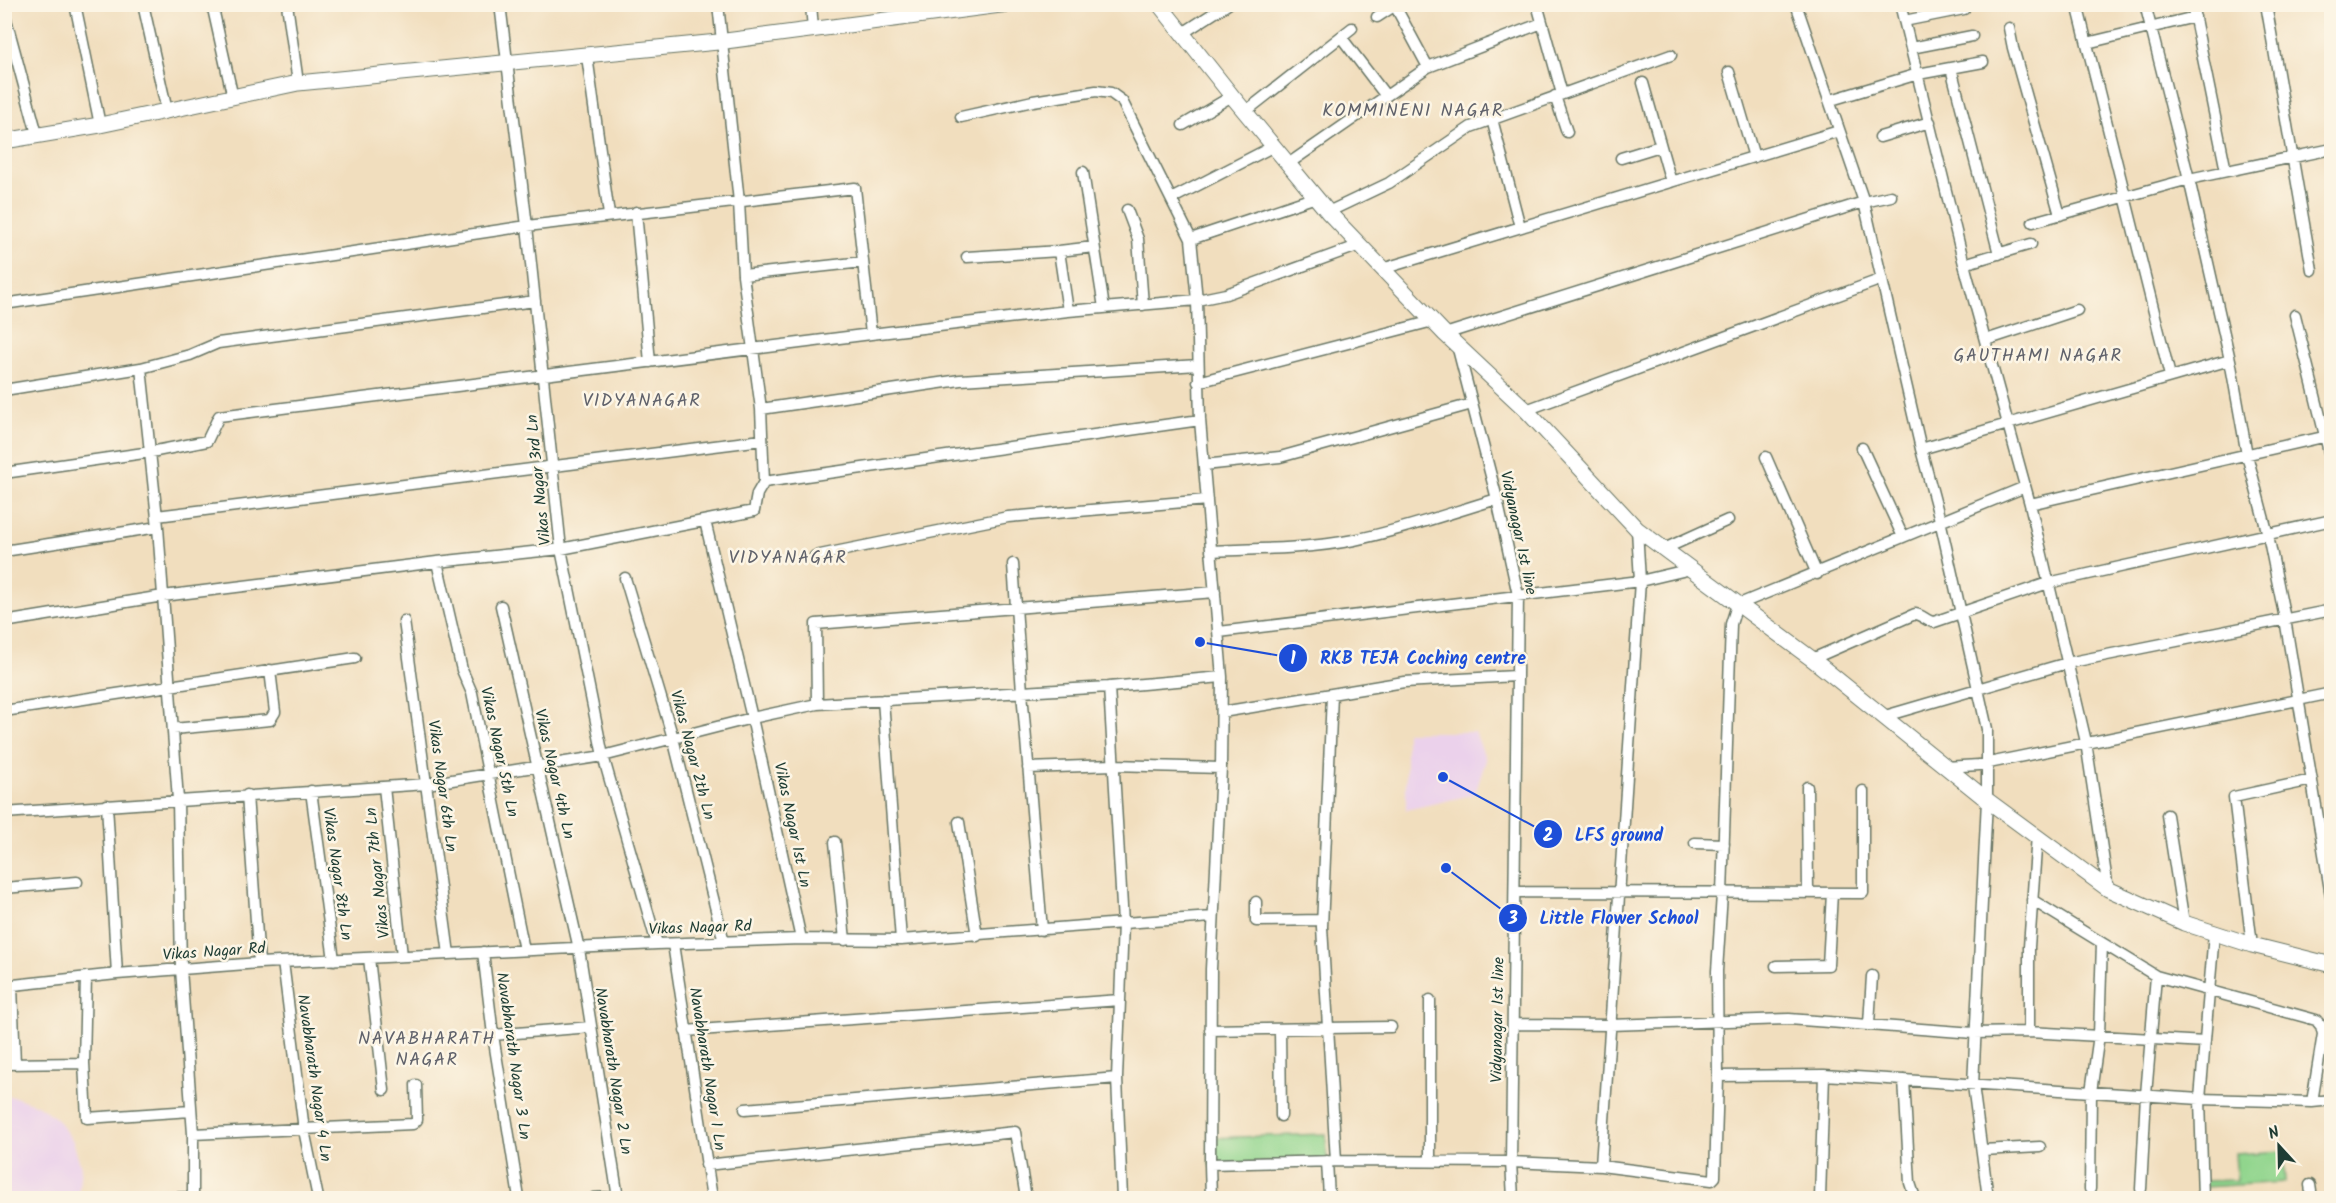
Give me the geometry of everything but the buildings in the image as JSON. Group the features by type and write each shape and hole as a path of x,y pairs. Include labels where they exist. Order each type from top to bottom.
{"street":[{"path":"75,4 100,125"},
{"path":"143,4 168,111"},
{"path":"212,4 232,98"},
{"path":"287,4 298,84"},
{"name":"Vikas Nagar 3rd Ln","path":"500,4 536,301 561,549 603,756 657,944"},
{"path":"4,622 164,596 561,549 754,511 757,494 764,482 761,409 743,275 739,202 718,4"},
{"path":"811,4 813,30"},
{"path":"4,141 100,125 298,84 723,41 813,30 905,11 1008,4"},
{"path":"1159,4 1328,212 1445,334 1526,410 1637,529 1812,659 1987,800 2108,889 2184,923 2252,945 2331,965"},
{"path":"1183,33 1228,4"},
{"path":"1537,4 1567,132"},
{"path":"1796,4 1831,100 1839,131 1864,202 1987,729 1987,800 1973,1085 1988,1198"},
{"path":"1900,4 1964,264 2030,504 2086,742 2108,889"},
{"path":"2077,4 2170,376"},
{"path":"2145,4 2189,178 2230,360 2247,455 2268,535 2299,700 2331,902"},
{"path":"2192,4 2226,171"},
{"path":"2266,4 2312,270"},
{"path":"1377,17 1395,5 1428,67"},
{"path":"1904,21 1964,9"},
{"path":"4,12 37,134"},
{"path":"2087,43 2195,16"},
{"path":"1288,164 1428,67 1542,23"},
{"path":"1245,112 1352,28"},
{"path":"2010,28 2013,48 2060,215"},
{"path":"1911,48 1972,36"},
{"path":"1341,37 1386,96"},
{"path":"1328,212 1389,183 1471,127 1671,55"},
{"path":"587,56 609,215"},
{"path":"1831,100 1918,74 1983,62"},
{"path":"1951,69 1999,254"},
{"path":"1729,72 1754,157"},
{"path":"1643,83 1671,182"},
{"path":"961,117 1054,97 1096,91 1111,93 1122,101 1191,239 1197,300 1200,420 1222,677 1221,768 1210,1030 1211,1198"},
{"path":"1183,125 1232,96"},
{"path":"1492,119 1520,227"},
{"path":"1880,137 1930,122"},
{"path":"1382,269 1839,131"},
{"path":"1171,199 1274,146"},
{"path":"1621,158 1660,146"},
{"path":"2033,222 2126,198 2189,178 2331,149"},
{"path":"1083,172 1104,308"},
{"path":"4,304 527,226 855,188 871,334"},
{"path":"1445,334 1892,195"},
{"path":"1191,239 1316,197"},
{"path":"1127,210 1138,239 1143,305"},
{"path":"636,212 650,362"},
{"path":"1964,264 2031,244"},
{"path":"4,473 151,452 207,441 219,416 871,334 1068,311 1197,300 1226,294 1359,245"},
{"path":"967,257 1095,247"},
{"path":"1059,251 1068,311"},
{"path":"743,275 863,262"},
{"path":"1526,410 1882,279"},
{"path":"4,390 141,368 190,355 218,343 536,301"},
{"path":"1986,340 2077,310"},
{"path":"2295,315 2328,436 2331,464"},
{"path":"1198,382 1433,321"},
{"name":"Vidyanagar 1st line","path":"1457,345 1497,499 1518,595 1511,1162 1513,1198"},
{"path":"1921,449 2230,360"},
{"path":"761,409 960,380 1198,364"},
{"path":"141,368 158,522 178,800 181,969 193,1134 193,1198 173,1198"},
{"path":"1204,465 1280,458 1472,404"},
{"path":"764,482 1200,420"},
{"path":"2030,504 2328,436"},
{"path":"4,551 158,522 553,466 762,440"},
{"path":"1862,448 1903,537"},
{"path":"1766,457 1817,574"},
{"path":"1737,605 1817,574 1940,520 2025,488"},
{"path":"1211,551 1311,546 1354,540 1497,499"},
{"path":"815,556 1008,517 1207,500"},
{"name":"Vikas Nagar 1st Ln","path":"705,520 753,718 801,939"},
{"path":"1664,549 1728,520"},
{"path":"1812,659 1915,614 1934,622 2048,583 2331,520"},
{"path":"1601,1166 1640,581 1637,529"},
{"name":"Vikas Nagar 5th Ln","path":"437,562 462,670 472,693 524,951"},
{"path":"1014,564 1042,930"},
{"path":"1219,632 1640,581 1691,570"},
{"name":"Vikas Nagar 2th Ln","path":"625,578 673,738 724,942"},
{"path":"817,704 816,624 1215,592"},
{"path":"1210,1164 1332,1161 1511,1162 1601,1166 1712,1180 1715,1177 1718,1076 1717,971 1722,894 1731,624 1737,605"},
{"name":"Vikas Nagar 4th Ln","path":"501,606 579,948"},
{"path":"1885,716 2067,663 2331,610"},
{"name":"Vikas Nagar 6th Ln","path":"404,621 449,954"},
{"path":"4,711 355,658"},
{"path":"173,729 270,720 275,712 270,670"},
{"path":"1222,712 1404,682 1516,676"},
{"path":"4,813 427,784 603,756 817,704 1109,687 1222,677"},
{"path":"1109,687 1123,923 1117,1078 1122,1198"},
{"path":"1945,766 1967,767 2331,693"},
{"path":"1329,1198 1332,1161 1322,920 1332,695"},
{"path":"883,700 901,940"},
{"path":"1028,768 1113,765 1221,768"},
{"path":"2252,945 2234,797 2312,780"},
{"name":"Vikas Nagar 7th Ln","path":"384,787 402,956"},
{"path":"1807,787 1808,893"},
{"name":"Vikas Nagar 8th Ln","path":"311,791 334,960"},
{"path":"1515,892 1863,893 1863,791"},
{"path":"247,795 259,963"},
{"path":"107,805 117,974"},
{"path":"2167,815 2184,923"},
{"path":"958,822 977,936"},
{"path":"2029,1032 2029,947 2037,835"},
{"path":"835,842 844,940"},
{"path":"1695,843 1724,844"},
{"path":"4,888 77,882"},
{"path":"1776,966 1828,965 1832,893"},
{"path":"2032,900 2156,976 2316,1020 2323,1034 2312,1102"},
{"path":"1256,902 1256,921 1322,920"},
{"name":"Vikas Nagar Rd","path":"8,986 117,974 259,963 657,944 801,939 901,940 1213,917"},
{"path":"2203,1198 2200,1098 2214,933"},
{"path":"2090,1189 2091,1092 2099,1035 2102,943"},
{"name":"Navabharath Nagar 1 Ln","path":"673,944 712,1198"},
{"name":"Navabharath Nagar 2 Ln","path":"579,948 617,1197"},
{"name":"Navabharath Nagar 3 Ln","path":"483,952 493,1035 519,1198"},
{"path":"369,958 384,1090"},
{"name":"Navabharath Nagar 4 Ln","path":"283,962 304,1130 318,1198"},
{"path":"1869,1024 1872,976"},
{"path":"2141,1189 2156,976"},
{"path":"86,977 84,1063 87,1118 191,1111"},
{"path":"8,986 10,1064 84,1063"},
{"path":"685,1031 1120,1000"},
{"path":"1430,1000 1430,1162"},
{"path":"1513,1024 1610,1025 1789,1019 1974,1033 2029,1032 2205,1042"},
{"path":"493,1035 591,1027"},
{"path":"1210,1030 1391,1027"},
{"path":"1280,1029 1281,1116"},
{"path":"1718,1076 1824,1075 2200,1098 2312,1102 2331,1100"},
{"path":"1820,1198 1824,1075"},
{"path":"745,1109 1117,1078"},
{"path":"1904,1080 1910,1184 1915,1198"},
{"path":"193,1134 413,1124 417,1120 416,1085"},
{"path":"706,1165 1015,1132 1026,1198"},
{"path":"1982,1150 2040,1147"},
{"path":"2310,1185 2312,1198"},
{"path":"594,1198 617,1197"}],"shaded area":[{"path":"1406,732 1475,732 1486,760 1475,794 1406,810"},
{"path":"5,1096 37,1105 56,1118 73,1141 81,1167 78,1198 5,1198"}],"green space":[{"path":"1326,1134 1327,1161 1210,1164 1211,1138"},
{"path":"2283,1151 2285,1182 2203,1187 2202,1181 2237,1180 2235,1154"}],"place":[{"name":"RKB TEJA Coching centre","path":"1200,642"},
{"name":"LFS ground","path":"1443,777"},
{"name":"Little Flower School","path":"1446,868"}],"district":[{"name":"KOMMINENI NAGAR","path":"1413,111"},
{"name":"GAUTHAMI NAGAR","path":"2038,356"},
{"name":"VIDYANAGAR","path":"642,401"},
{"name":"VIDYANAGAR","path":"788,558"},
{"name":"NAVABHARATH NAGAR","path":"427,1049"}]}
